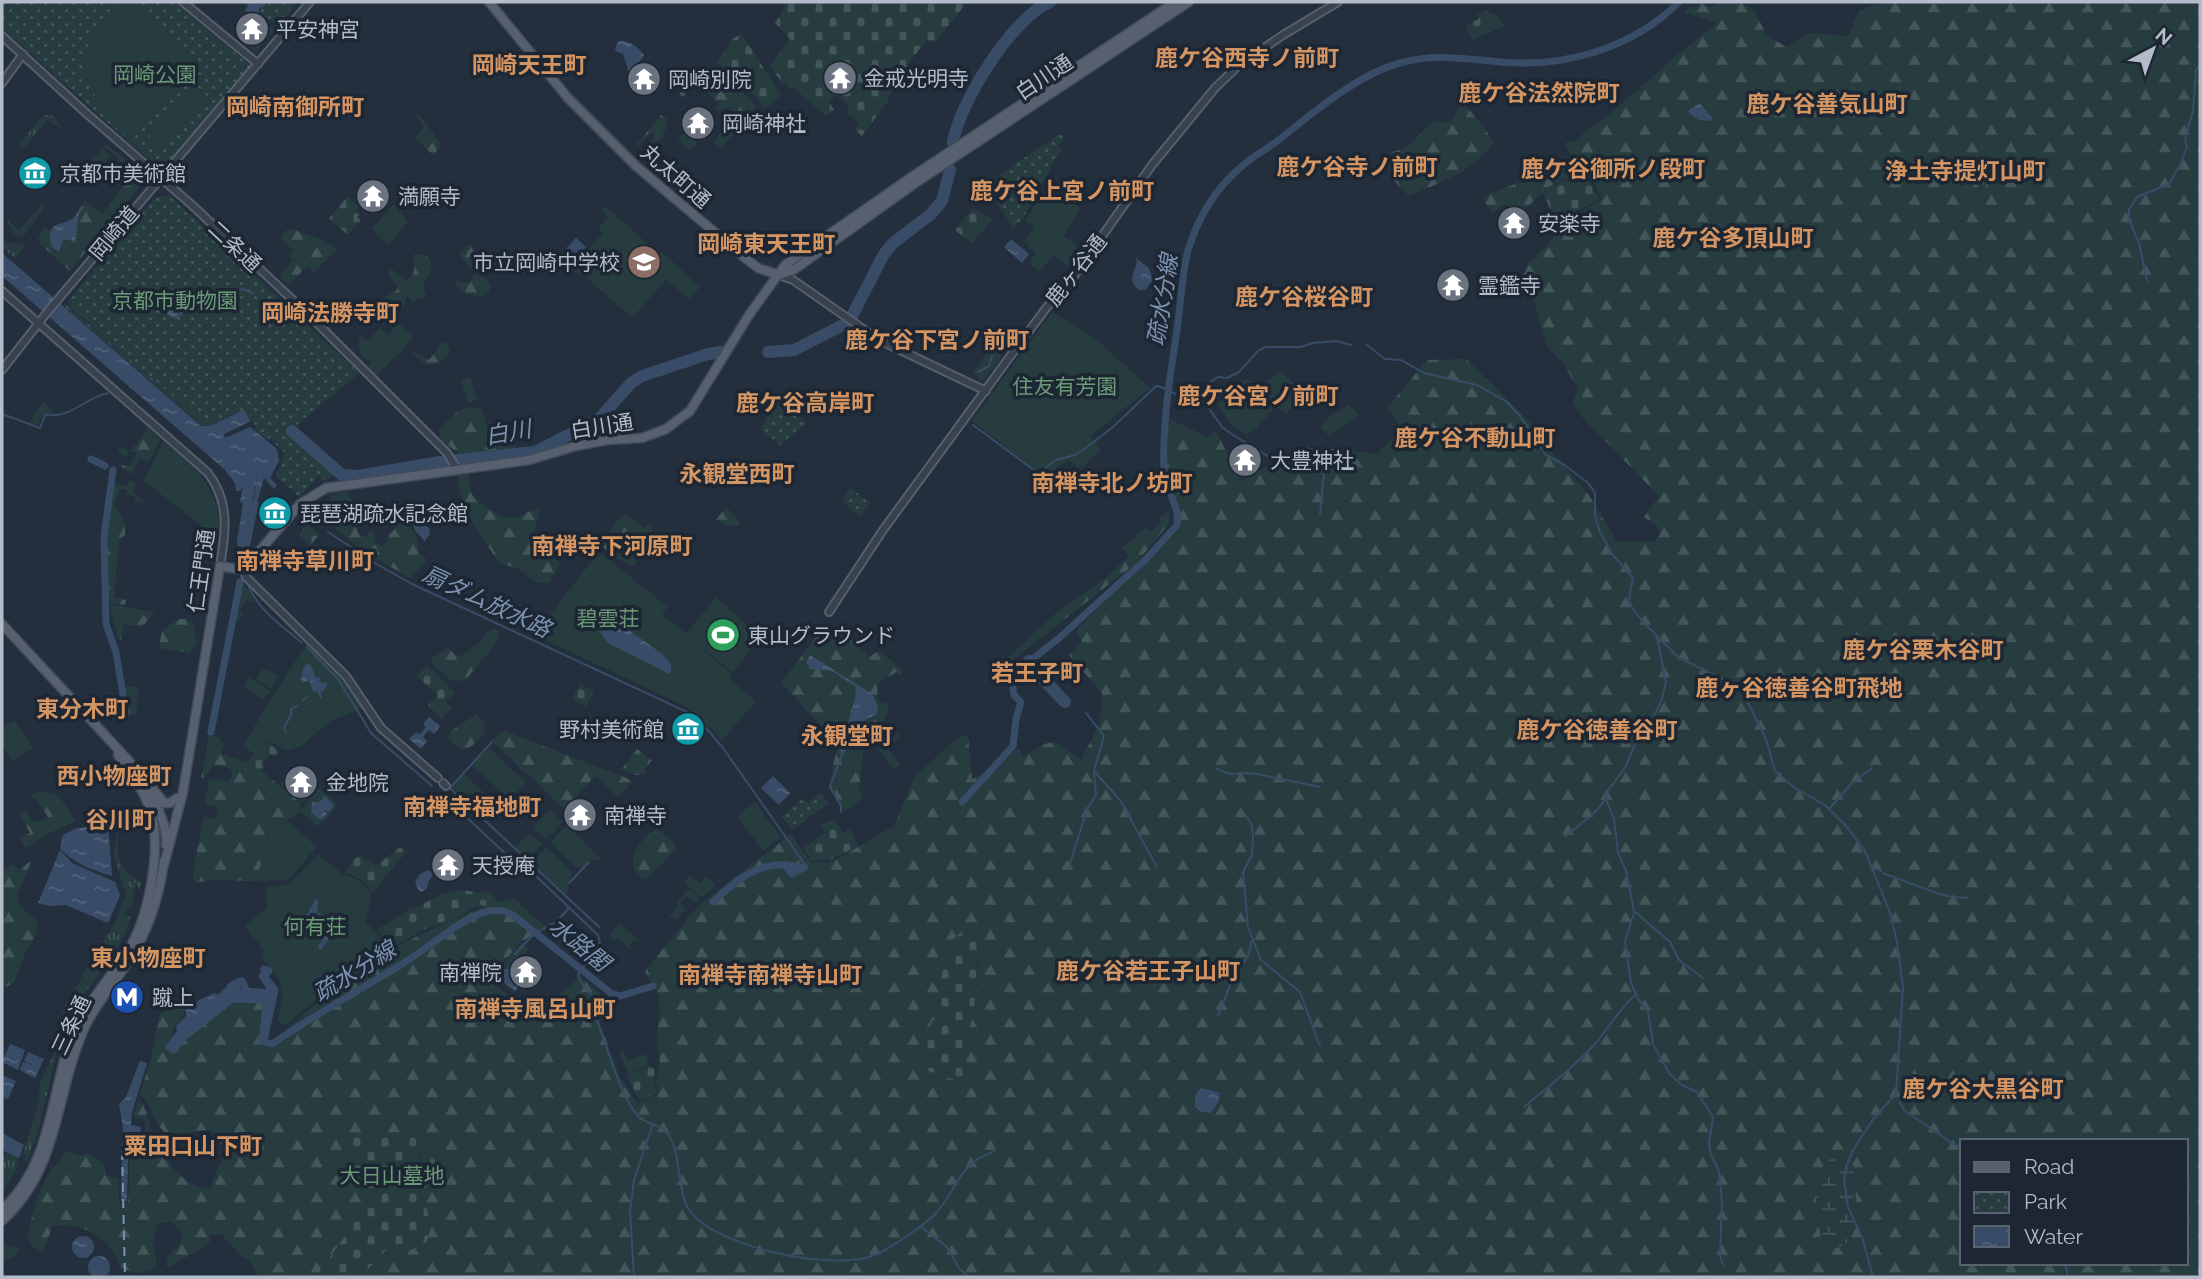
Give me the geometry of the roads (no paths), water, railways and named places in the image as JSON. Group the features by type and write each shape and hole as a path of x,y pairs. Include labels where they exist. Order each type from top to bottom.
{"main road":[{"name":"丸太町通","path":"489,2 554,83 636,166 758,268 779,275"},
{"name":"白川通","path":"243,570 300,504 316,493 335,486 456,467 529,460 597,442 642,438 676,424 690,411 749,315 785,265 1175,2"},
{"name":"白川通","path":"779,275 795,269 914,184 1189,2"},
{"path":"220,566 243,570"},
{"name":"仁王門通","path":"164,865 176,822 196,720 220,566"},
{"name":"三条通","path":"2,624 129,761 158,811 167,837 164,865 149,925 85,1028 43,1165 25,1196 2,1221"},
{"path":"105,735 136,764 162,802 170,803 177,798"},
{"name":"三条通","path":"2,1210 25,1184 37,1160 75,1029 93,998 126,954 143,922 156,844 153,820 142,792 105,735"},
{"path":"143,922 150,907 158,864 182,785"}],"street":[{"path":"183,2 258,64"},
{"name":"岡崎道","path":"2,370 59,298 310,2"},
{"name":"鹿ヶ谷通","path":"829,612 883,530 1047,307 1072,279 1152,165 1215,88 1238,66 1283,34 1338,2"},
{"name":"二条通","path":"2,36 193,206 314,321 451,457 456,467"},
{"path":"2,83 23,54"},
{"name":"丸太町通","path":"779,275 793,280 878,340 986,391"},
{"name":"仁王門通","path":"2,290 208,473 220,493 225,516 225,541 220,566"},
{"path":"243,570 246,577 346,676 381,728 442,783"}],"water":[{"path":"246,2 265,2 265,6 259,8 262,16 260,18 256,19 245,10 248,6"},
{"path":"620,41 634,45 644,55 630,75 623,54 615,51"},
{"path":"1700,103 1712,118 1711,121 1699,120 1689,113 1689,110"},
{"path":"82,205 84,207 79,214 75,243 66,238 59,252 51,244 51,230 56,225 72,219"},
{"path":"576,238 586,247 568,264 559,256"},
{"path":"1011,239 1029,254 1022,263 1004,247"},
{"path":"2,253 201,426 210,426 244,410 251,421 224,434 225,438 250,427 277,449 279,461 270,478 277,485 274,489 264,478 254,512 252,511 259,467 244,547 238,546 237,541 243,485 240,491 236,491 235,483 224,469 2,276"},
{"path":"1136,258 1149,268 1153,280 1145,290 1139,290 1132,280"},
{"path":"173,288 175,291 178,288 184,289 190,300 186,311 176,319 168,315 161,306"},
{"path":"411,503 419,507 424,518 420,521 430,529 425,542 415,529 414,519 409,515"},
{"path":"616,612 628,616 630,631 662,654 671,664 669,674 609,644 595,626 605,613"},
{"path":"810,655 872,694 878,707 877,714 865,720 865,729 842,755 839,752 849,735 847,727 856,687 832,671 810,669 806,662"},
{"path":"307,664 310,664 316,678 321,677 319,682 327,683 327,687 320,693 313,691 309,680 303,683 301,680"},
{"path":"429,717 440,726 434,734 429,730 423,737 427,741 421,749 409,739 416,732 420,734"},
{"path":"773,776 790,793 779,805 761,788"},
{"path":"325,796 334,806 328,812 323,808 327,814 321,820 311,813 312,802 319,802"},
{"path":"108,823 112,876 84,866 60,849 63,835 75,829"},
{"path":"60,850 72,863 115,882 120,895 108,923 66,905 50,906 38,903"},
{"path":"785,861 807,865 809,869 791,878 779,864"},
{"path":"428,870 433,874 427,888 422,892 418,890 415,882 420,874"},
{"path":"315,900 318,900 317,914 320,913 321,919 325,921 323,925 330,926 336,921 339,924 321,950 318,948 326,931 318,936 314,933 306,936 316,921 309,923 304,920"},
{"path":"505,969 513,971 517,976 516,991 498,978"},
{"path":"214,993 218,995 177,1032 176,1026 186,1016 186,1010"},
{"path":"10,1044 25,1050 18,1070 2,1062"},
{"path":"28,1052 39,1057 36,1063 40,1057 44,1059 35,1078 20,1070 23,1062 35,1066 24,1061"},
{"path":"140,1061 147,1063 132,1112 131,1125 141,1127 140,1135 135,1140 134,1155 128,1158 127,1201 121,1202 123,1128 119,1104 126,1097"},
{"path":"2,1075 16,1081 8,1099 2,1097"},
{"path":"1207,1089 1220,1093 1211,1113 1202,1112 1195,1107 1198,1090"},
{"path":"2,1133 24,1145 19,1158 2,1150"},
{"path":"79,1236 87,1236 94,1243 94,1251 87,1258 79,1258 72,1251 72,1243"},
{"path":"99,1256 107,1259 110,1267 107,1275 99,1278 91,1275 88,1267 91,1259"}],"waterway":[{"name":"白川","path":"953,142 966,106 990,63 1020,25 1050,2"},
{"name":"疏水分線","path":"962,802 1013,746 1021,702 1014,695 1012,679 1017,671 1058,639 1146,559 1177,525 1176,511 1165,478 1164,433 1183,277 1188,250 1197,226 1224,184 1246,163 1335,96 1384,69 1425,58 1524,63 1573,58 1597,52 1641,32 1679,2"},
{"path":"2147,281 2139,243 2129,220 2129,210 2137,197 2169,184 2180,165 2187,147 2185,139 2193,111 2196,70 2200,64"},
{"name":"白川","path":"852,316 884,254 893,243 930,215 942,201 950,170"},
{"path":"229,305 230,298 242,289 252,293"},
{"path":"203,308 226,308"},
{"name":"白川","path":"768,352 794,350 845,324"},
{"path":"1202,397 1203,390 1209,383 1218,377 1227,378 1239,372 1265,347 1301,347 1337,341 1351,345"},
{"path":"1367,345 1385,359 1401,360 1424,373 1477,385 1507,402 1520,416 1546,455 1588,483 1595,493 1595,516 1600,532 1612,554 1633,578 1629,598 1631,606 1643,622 1678,657 1742,691 1766,739 1775,771 1795,788 1825,805 1847,827 1865,851 1891,915 1903,987 1896,1094 1874,1118 1853,1150 1846,1167 1844,1182 1848,1207 1863,1240 1873,1277"},
{"name":"白川","path":"292,431 342,475 358,476 440,462 535,452 599,419 631,383 642,376 720,352"},
{"path":"978,372 989,366 992,356"},
{"path":"973,425 1038,473 1056,460 1083,450 1113,427 1156,386 1179,396 1199,398"},
{"path":"2,414 40,428 45,415 63,414 108,393"},
{"path":"1201,397 1222,427 1271,458 1288,460 1303,450 1316,451 1325,462 1320,514"},
{"path":"91,459 105,466"},
{"path":"113,470 104,537 106,624 116,652 126,714"},
{"path":"244,557 255,504"},
{"name":"扇ダム放水路","path":"328,532 412,584 687,712 707,729 723,748 806,866"},
{"path":"211,732 240,582"},
{"path":"248,585 264,610 301,642"},
{"path":"1657,637 1666,682 1662,699 1653,718 1639,735 1625,768 1606,793 1606,799 1614,819 1618,853 1626,871 1634,911 1670,942 1679,960 1703,978"},
{"path":"307,647 338,679 371,733 432,786"},
{"path":"1029,661 1065,702"},
{"path":"319,693 321,697"},
{"path":"303,700 307,697"},
{"path":"286,732 284,728 291,709 297,706"},
{"path":"1070,864 1087,809 1096,795 1094,771 1104,736 1086,713"},
{"path":"492,742 450,788 599,927"},
{"path":"841,812 841,806 830,787 842,755"},
{"path":"1830,808 1852,783 1872,768"},
{"path":"1217,769 1230,774 1252,773 1320,787"},
{"path":"1095,772 1120,800 1157,867"},
{"path":"1565,837 1605,800"},
{"name":"水路閣","path":"449,801 508,856 516,857 598,935 600,942 578,975 580,981 598,1005 596,1018 619,1082 631,1106 644,1121 665,1130 672,1142 687,1206 699,1221 744,1244 801,1258 853,1260 872,1256 897,1243 933,1216 970,1165 994,1151"},
{"path":"1246,816 1252,825 1253,838 1252,855 1243,872 1248,927 1261,960 1300,992 1320,1046"},
{"path":"569,883 589,862"},
{"name":"疏水分線","path":"713,902 729,887 756,870 788,865"},
{"path":"1873,867 1881,871"},
{"path":"1883,873 1951,897"},
{"path":"1953,897 1968,898"},
{"name":"水路閣","path":"515,954 534,934 557,921 569,908"},
{"name":"疏水分線","path":"172,1049 213,1007 238,992 271,996 263,1041 272,1044 410,959 463,922 490,911 513,915 612,994 620,996 653,986"},
{"path":"1634,913 1625,941 1631,983 1638,999 1648,1011 1653,1044 1669,1073 1682,1085 1697,1092 1713,1117 1709,1143 1711,1155 1719,1171 1722,1202 1720,1256 1723,1265"},
{"path":"1218,1015 1233,978 1248,956 1252,940"},
{"path":"264,969 269,971 264,976 275,990 264,1041 267,1000 232,999 183,1038 174,1050 169,1047 178,1035 227,991 233,990 230,987 236,983 237,985 242,981 247,991 270,993 270,987 262,976 264,969"},
{"path":"239,981 240,992"},
{"path":"234,984 240,991"},
{"path":"1524,1107 1586,1053 1636,994"},
{"path":"1900,1102 1904,1110 1960,1147"},
{"path":"634,1277 630,1210 634,1180 653,1124"},
{"path":"921,1227 947,1247 959,1268 968,1277"},
{"path":"2065,1265 2068,1277"}],"place":[{"name":"平安神宮","path":"252,29"},
{"name":"金戒光明寺","path":"840,78"},
{"name":"岡崎別院","path":"644,79"},
{"name":"岡崎神社","path":"698,123"},
{"name":"京都市美術館","path":"35,173"},
{"name":"満願寺","path":"373,196"},
{"name":"安楽寺","path":"1514,223"},
{"name":"市立岡崎中学校","path":"644,262"},
{"name":"霊鑑寺","path":"1453,285"},
{"name":"大豊神社","path":"1245,460"},
{"name":"琵琶湖疏水記念館","path":"275,513"},
{"name":"東山グラウンド","path":"723,635"},
{"name":"野村美術館","path":"688,729"},
{"name":"金地院","path":"301,782"},
{"name":"南禅寺","path":"580,815"},
{"name":"天授庵","path":"448,865"},
{"name":"南禅院","path":"526,972"},
{"name":"蹴上","path":"127,997"}],"district":[{"name":"鹿ケ谷西寺ノ前町","path":"1247,57"},
{"name":"岡崎天王町","path":"529,64"},
{"name":"鹿ケ谷法然院町","path":"1539,92"},
{"name":"鹿ケ谷善気山町","path":"1827,103"},
{"name":"岡崎南御所町","path":"295,106"},
{"name":"鹿ケ谷寺ノ前町","path":"1357,166"},
{"name":"鹿ケ谷御所ノ段町","path":"1613,168"},
{"name":"浄土寺提灯山町","path":"1965,170"},
{"name":"鹿ケ谷上宮ノ前町","path":"1062,190"},
{"name":"鹿ケ谷多頂山町","path":"1733,237"},
{"name":"岡崎東天王町","path":"766,243"},
{"name":"鹿ケ谷桜谷町","path":"1304,296"},
{"name":"岡崎法勝寺町","path":"330,312"},
{"name":"鹿ケ谷下宮ノ前町","path":"937,339"},
{"name":"鹿ケ谷宮ノ前町","path":"1258,395"},
{"name":"鹿ケ谷高岸町","path":"805,402"},
{"name":"鹿ケ谷不動山町","path":"1475,437"},
{"name":"永観堂西町","path":"737,473"},
{"name":"南禅寺北ノ坊町","path":"1112,482"},
{"name":"南禅寺下河原町","path":"612,545"},
{"name":"南禅寺草川町","path":"305,560"},
{"name":"鹿ケ谷栗木谷町","path":"1923,649"},
{"name":"若王子町","path":"1037,672"},
{"name":"鹿ヶ谷徳善谷町飛地","path":"1799,687"},
{"name":"東分木町","path":"82,708"},
{"name":"鹿ケ谷徳善谷町","path":"1597,729"},
{"name":"永観堂町","path":"847,735"},
{"name":"西小物座町","path":"114,775"},
{"name":"南禅寺福地町","path":"472,806"},
{"name":"谷川町","path":"120,819"},
{"name":"東小物座町","path":"148,957"},
{"name":"鹿ケ谷若王子山町","path":"1148,970"},
{"name":"南禅寺南禅寺山町","path":"770,974"},
{"name":"南禅寺風呂山町","path":"535,1008"},
{"name":"鹿ケ谷大黒谷町","path":"1983,1088"},
{"name":"粟田口山下町","path":"193,1145"}],"park label":[{"name":"岡崎公園","path":"155,74"},
{"name":"京都市動物園","path":"175,300"},
{"name":"住友有芳園","path":"1065,386"},
{"name":"碧雲荘","path":"608,618"},
{"name":"何有荘","path":"315,926"},
{"name":"大日山墓地","path":"392,1175"}]}
